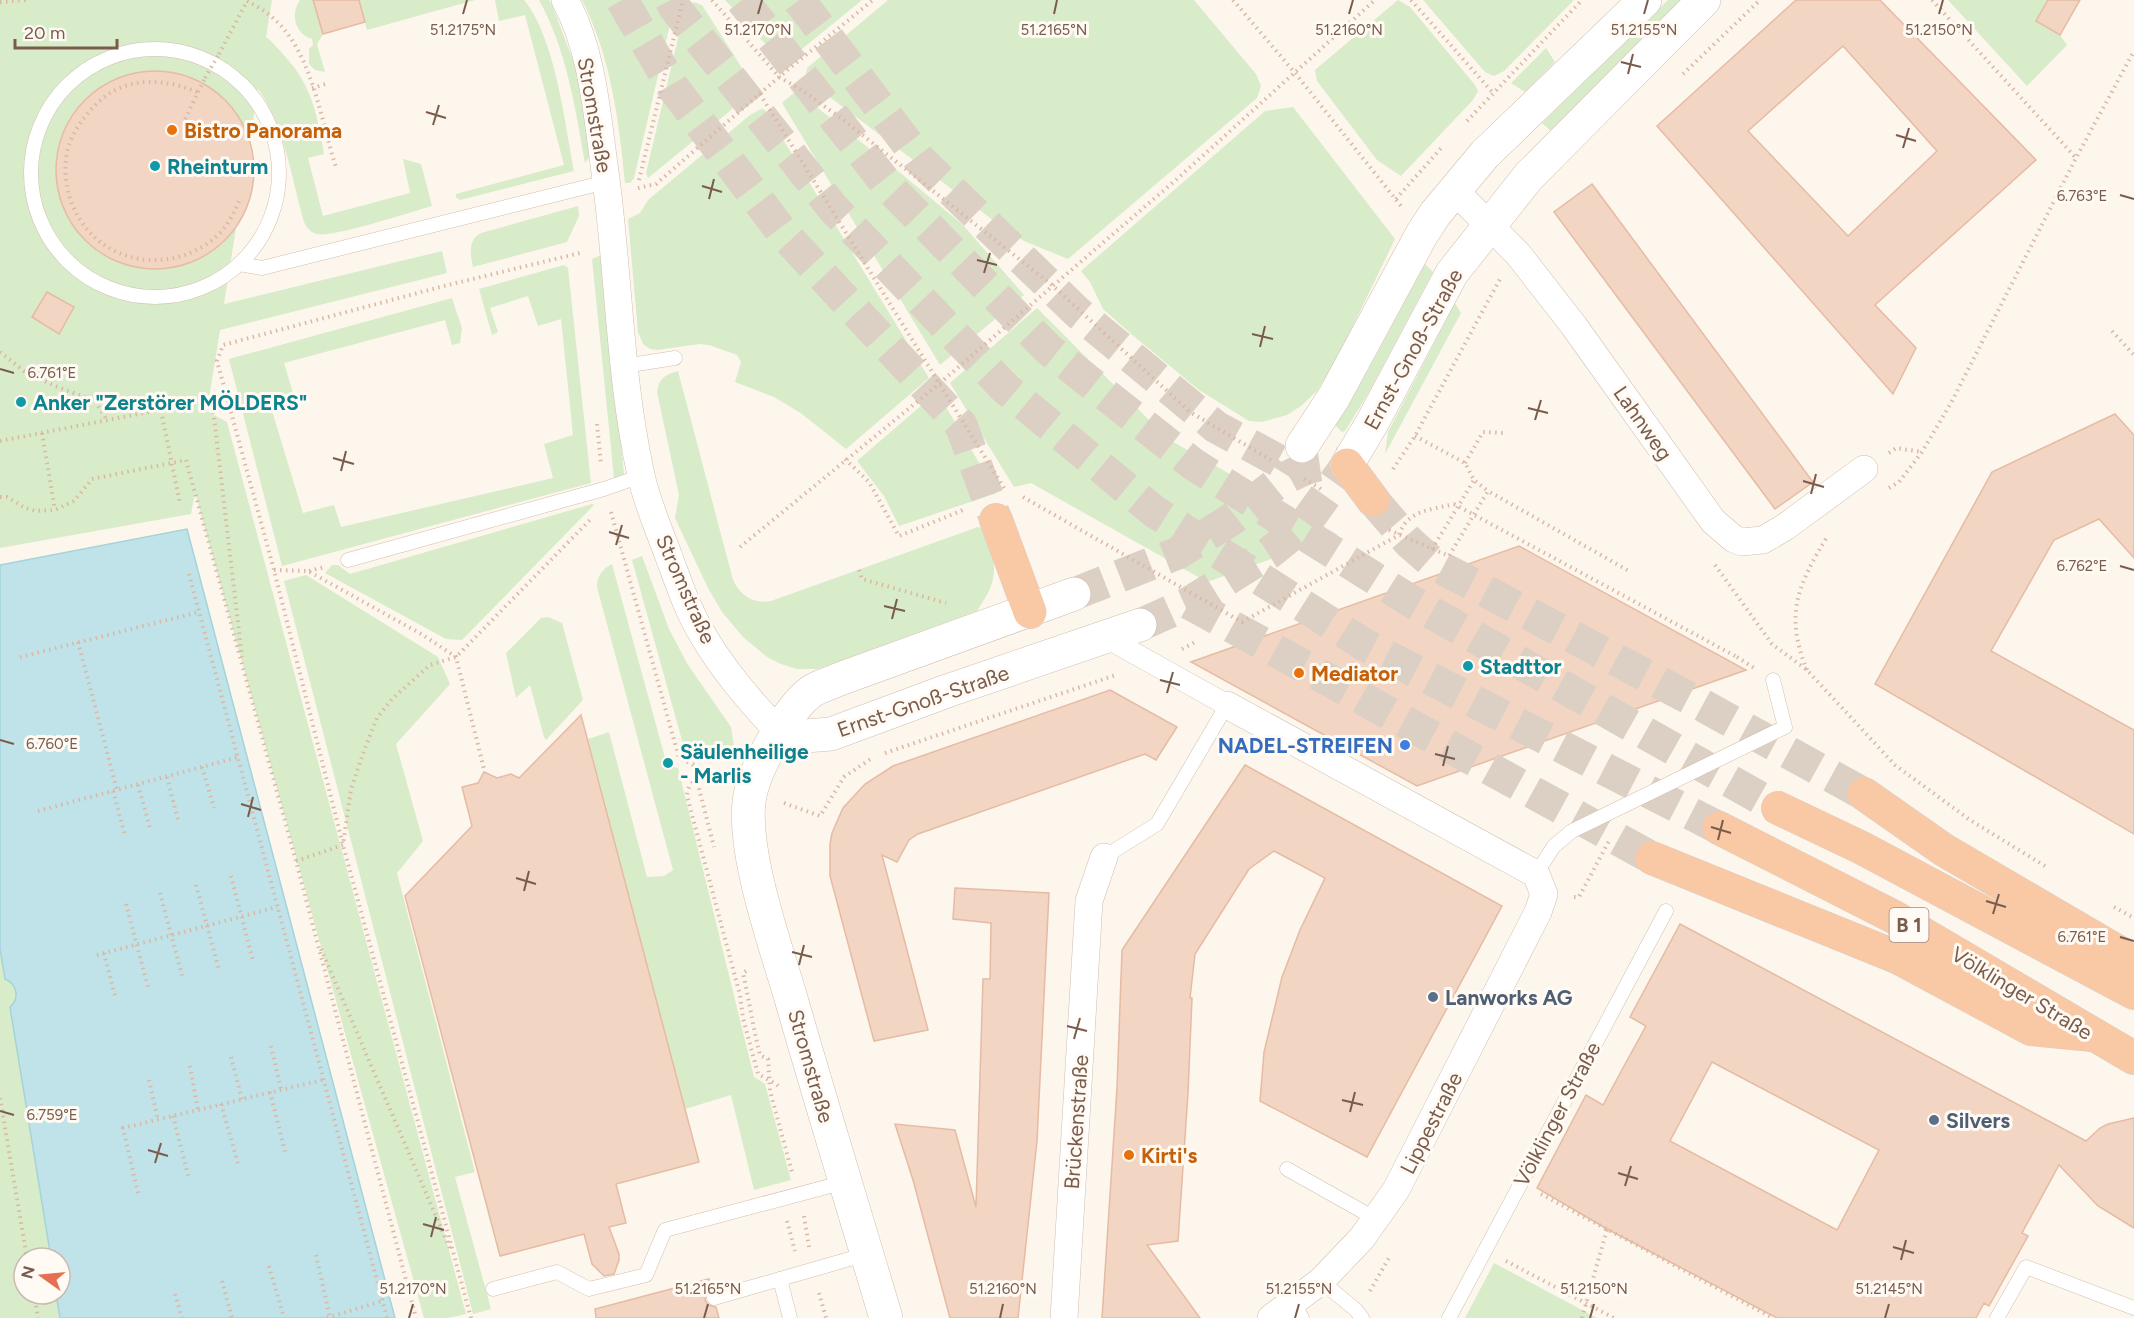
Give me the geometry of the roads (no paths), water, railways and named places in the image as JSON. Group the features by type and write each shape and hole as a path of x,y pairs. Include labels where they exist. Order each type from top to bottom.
{"highway":[{"path":"1347,465 1373,500"},
{"path":"1001,506 1030,612"},
{"path":"1864,794 1944,850 2120,953 2134,992"},
{"name":"B 1","path":"1778,808 1862,848 2134,992"},
{"name":"Völklinger Straße","path":"1719,828 1894,917 2134,1058"},
{"path":"1652,858 1899,958 2031,1029 2092,1035"}],"street":[{"name":"Stromstraße","path":"565,0 574,16 585,52 594,98 607,194 624,366 641,476 677,578 700,630 739,687 779,732 766,753 750,791 748,814 750,841 765,912 886,1318"},
{"path":"1294,463 1334,397 1422,234 1454,190 1485,154 1645,0"},
{"name":"Ernst-Gnoß-Straße","path":"1347,465 1452,273 1529,176 1704,0"},
{"name":"Lahnweg","path":"1454,190 1518,254 1574,326 1713,521 1734,539 1742,542 1763,540 1785,527 1864,470"},
{"path":"779,732 797,704 813,691 1074,594"},
{"path":"1030,612 1042,623 1062,633 1101,640 1151,663 1540,884"},
{"name":"Ernst-Gnoß-Straße","path":"779,732 805,736 831,734 947,691 1140,625"},
{"name":"Brückenstraße","path":"1064,1318 1089,901 1104,857"},
{"name":"Lippestraße","path":"1271,1318 1297,1310 1362,1238 1396,1190 1538,912 1540,884"}],"lane":[{"path":"239,264 255,246 267,225 275,201 278,177 277,153 271,129 260,108 245,88 227,72 206,60 183,52 159,49 135,50 111,57 89,67 70,82 54,100 42,122 34,145 30,169 32,193 38,217 49,239 64,258 82,274 103,286 126,294 150,297 175,296 198,290 220,279 239,264 262,268 607,194"},
{"path":"624,366 675,358"},
{"path":"348,560 604,489 641,476"},
{"path":"1540,884 1554,846 1572,831 1785,727 1773,681"},
{"path":"1104,857 1157,824 1227,705"},
{"name":"Völklinger Straße","path":"1449,1318 1666,911"},
{"path":"1287,1169 1376,1219"},
{"path":"493,1289 557,1272 589,1289 646,1275 665,1230 845,1182"},
{"path":"714,1298 867,1254"},
{"path":"1997,1318 2026,1267 2134,1308"},
{"path":"780,1278 790,1318"},
{"path":"1321,1281 1356,1310 1362,1318"}],"water":[{"path":"187,529 395,1318 60,1318 58,1306 72,1306 72,1246 49,1246 10,1007 15,1000 16,992 12,984 5,979 0,949 0,565"}],"tunnel":[{"path":"622,0 672,86 782,232 961,425 996,520"},
{"path":"671,0 833,208 1005,388 1155,512 1365,645 1719,828"},
{"path":"742,0 889,187 1048,349 1193,464 1409,600 1778,808"},
{"path":"799,0 919,159 1077,312 1216,427 1288,466"},
{"path":"1140,625 1189,603 1269,553 1305,524 1347,465 1326,464 1310,467 1277,483"},
{"path":"1074,594 1178,553 1232,519 1277,483 1288,466"},
{"path":"1373,500 1409,542 1434,564 1691,699 1864,794"},
{"path":"1189,603 1652,858"}],"place":[{"name":"Bistro Panorama","path":"172,130"},
{"name":"Rheinturm","path":"155,166"},
{"name":"Anker \"Zerstörer MÖLDERS\"","path":"21,402"},
{"name":"Stadttor","path":"1468,666"},
{"name":"Mediator","path":"1299,673"},
{"name":"NADEL-STREIFEN","path":"1405,745"},
{"name":"Säulenheilige - Marlis","path":"668,763"},
{"name":"Lanworks AG","path":"1433,997"},
{"name":"Silvers","path":"1934,1120"},
{"name":"Kirti's","path":"1129,1155"}]}
